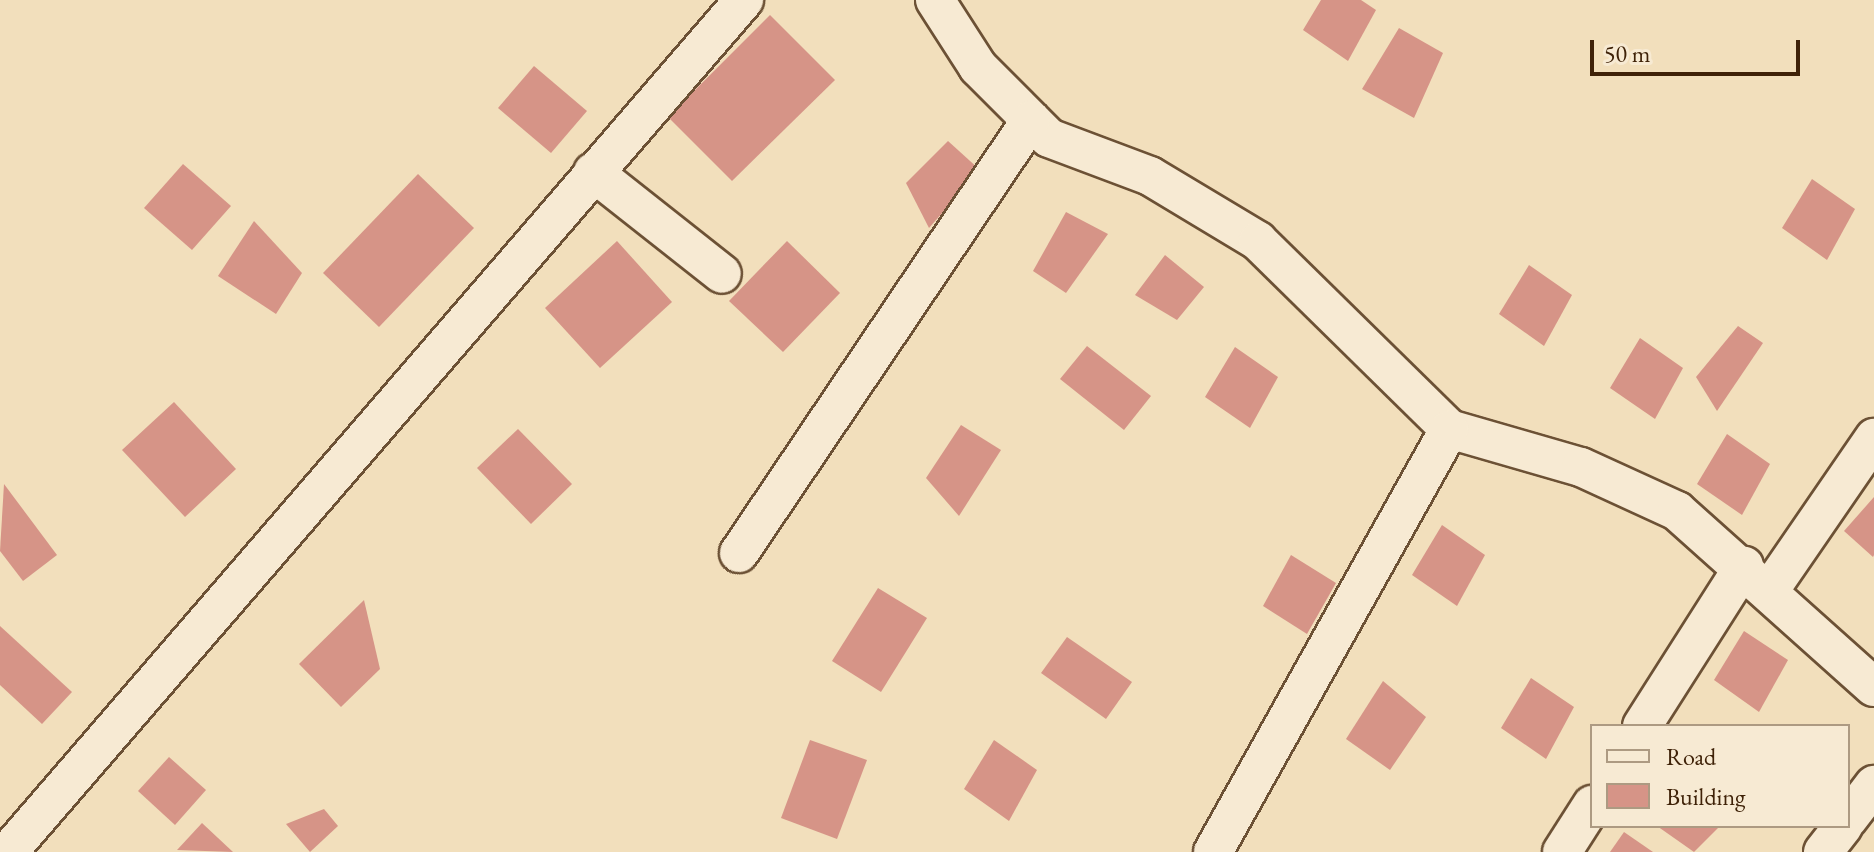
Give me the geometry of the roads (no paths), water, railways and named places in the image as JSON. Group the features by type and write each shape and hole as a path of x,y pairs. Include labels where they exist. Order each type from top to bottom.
{"street":[{"path":"8,852 744,0"},
{"path":"935,0 978,67 1049,138 1150,176 1258,241 1449,429 1581,467 1677,511 1756,578 1874,687"},
{"path":"739,553 1031,120"},
{"path":"593,172 722,274"},
{"path":"1213,852 1449,429"},
{"path":"1644,724 1756,578 1874,438"},
{"path":"1850,816 1874,785"},
{"path":"1562,852 1590,808"},
{"path":"1823,852 1841,828"}]}
